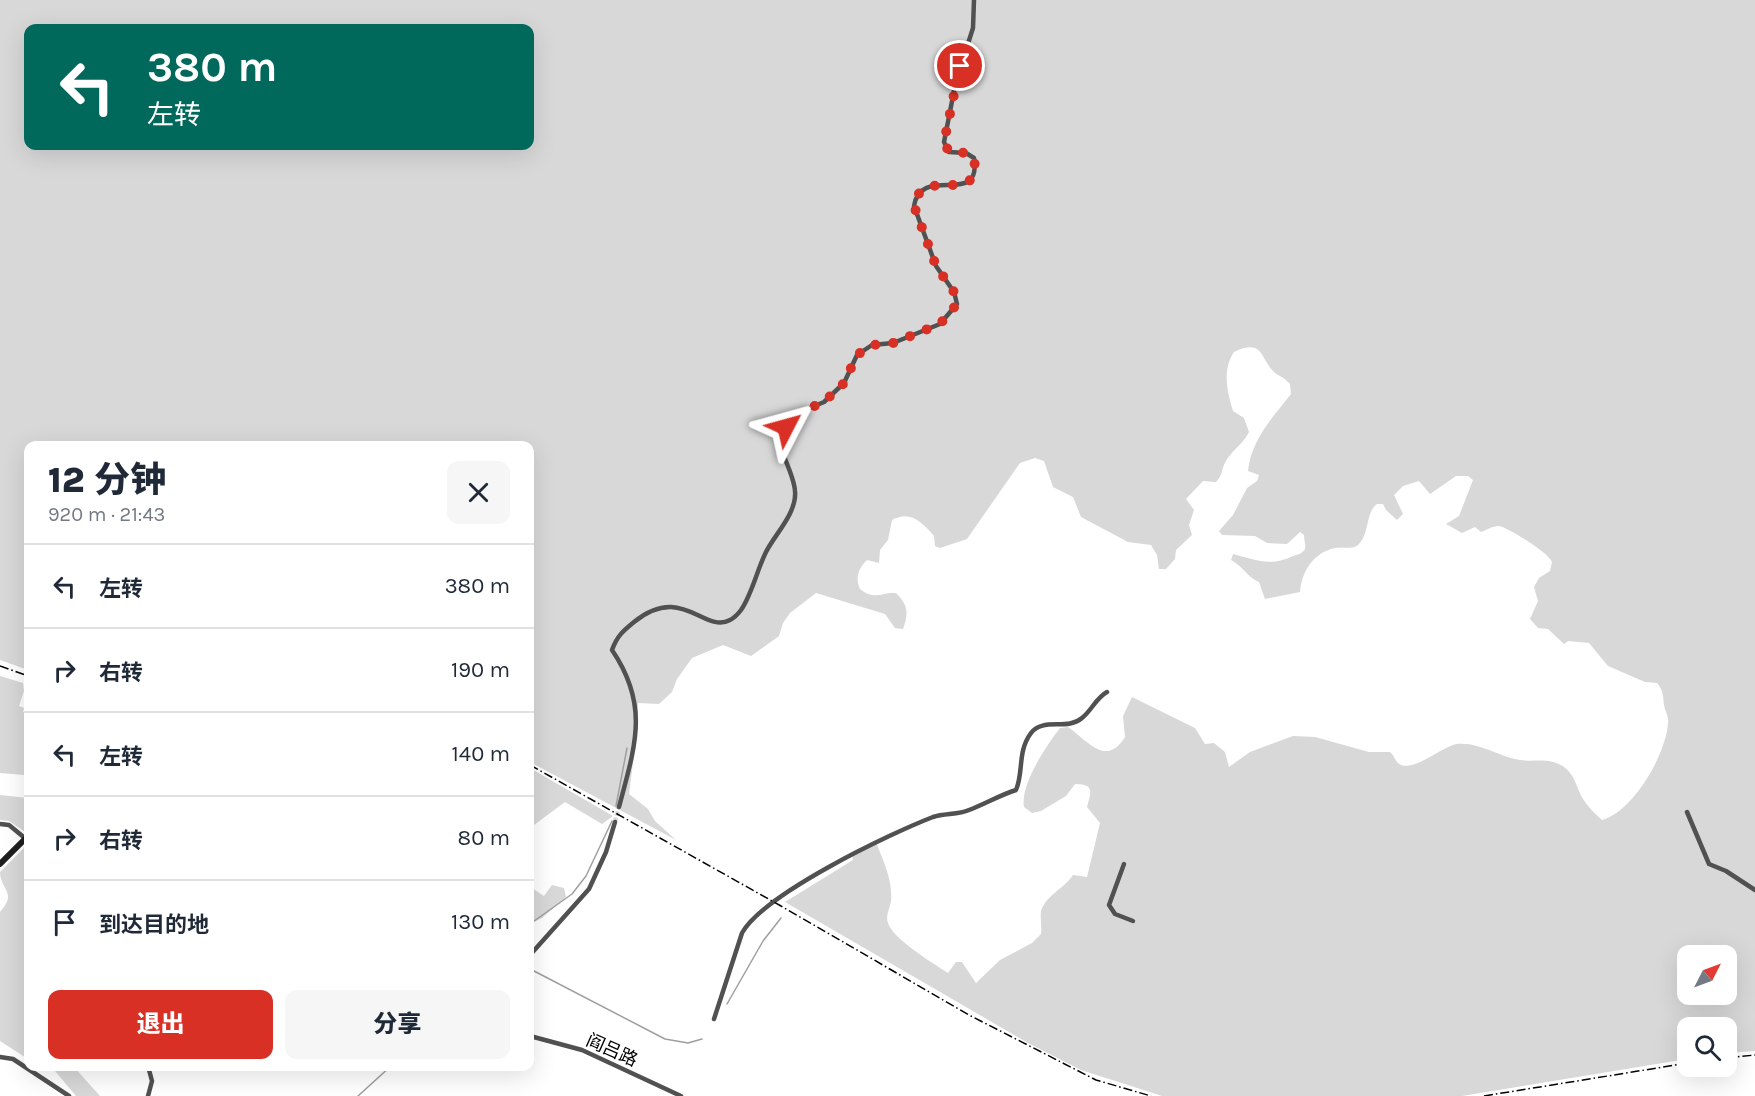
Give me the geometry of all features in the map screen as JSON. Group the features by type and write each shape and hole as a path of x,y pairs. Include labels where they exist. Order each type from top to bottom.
{"main road":[{"path":"0,864 24,840"}],"street":[{"path":"619,807 637,729 635,694 612,650 617,636 649,610 668,606 688,609 709,621 724,622 732,619 741,610 766,551 792,507 795,491 779,443 786,427 805,410 824,402 844,383 857,355 872,345 893,343 940,324 957,304 954,292 936,266 914,206 915,198 924,187 961,186 972,177 976,168 974,158 966,153 949,152 944,142 956,81 973,28 974,0"},
{"path":"714,1019 742,933 749,921 800,885 880,842 935,816 967,811 1016,790 1022,776 1020,757 1031,732 1042,725 1067,725 1081,719 1099,696 1107,692"},
{"path":"1687,812 1708,864 1726,871 1755,890"},
{"path":"534,951 589,889 606,852 615,822"},
{"path":"0,824 9,825 24,835"},
{"path":"1124,864 1109,905 1115,914 1133,921"},
{"name":"阎吕路","path":"534,1037 582,1050 681,1096"},
{"path":"0,1057 13,1059 24,1066"},
{"path":"31,1071 69,1096"},
{"path":"148,1096 152,1086 149,1071"}],"shaded area":[{"path":"0,0 1755,0 1755,1051 1737,1052 1737,1017 1677,1017 1677,1061 1462,1096 1162,1096 1081,1070 1028,1043 785,902 853,860 852,855 876,842 890,886 891,901 887,918 891,929 914,950 948,973 956,962 962,962 976,983 1000,960 1032,943 1041,934 1041,911 1051,896 1073,875 1087,877 1100,823 1087,807 1090,797 1089,787 1075,784 1066,796 1041,811 1032,813 1024,807 1024,798 1035,766 1060,728 1068,727 1096,749 1104,751 1118,746 1125,737 1123,716 1132,697 1195,728 1205,744 1214,743 1225,752 1229,767 1250,752 1293,736 1315,737 1369,752 1390,752 1398,763 1404,766 1419,763 1451,746 1465,744 1525,761 1551,762 1561,765 1572,776 1587,805 1602,820 1614,815 1636,794 1655,765 1666,736 1668,718 1660,688 1657,683 1645,682 1608,666 1589,643 1568,641 1564,644 1548,629 1538,628 1530,619 1538,601 1534,587 1539,578 1550,571 1552,562 1536,547 1503,527 1494,527 1481,532 1475,527 1462,533 1446,524 1459,516 1473,480 1468,476 1456,476 1430,494 1419,481 1403,486 1394,495 1403,514 1397,520 1383,504 1377,504 1373,508 1362,540 1358,545 1335,548 1321,554 1306,570 1300,592 1265,599 1259,582 1231,560 1233,554 1256,560 1277,561 1300,554 1305,548 1304,535 1300,532 1287,544 1267,543 1255,536 1222,535 1219,531 1233,515 1247,488 1257,481 1259,475 1248,471 1253,449 1270,420 1291,394 1290,384 1269,367 1260,352 1251,347 1234,352 1227,373 1233,411 1244,418 1249,432 1226,460 1216,482 1203,481 1186,499 1194,510 1189,525 1192,535 1176,550 1175,559 1166,569 1159,569 1157,555 1151,545 1128,542 1081,517 1073,497 1053,487 1044,461 1035,458 1020,463 967,539 940,548 935,546 934,536 915,519 904,516 892,520 888,540 880,550 879,563 867,560 861,567 858,581 860,589 870,595 896,593 903,601 906,610 903,629 895,628 885,614 816,593 790,613 783,623 779,636 751,656 723,645 692,658 677,679 672,692 659,704 638,703 638,724 629,794 648,809 655,821 676,840 534,764 534,441 24,441 24,669 0,660"},
{"path":"0,676 23,683 24,691 19,706 24,708 24,775 0,773"},
{"path":"534,770 613,816 602,824 565,802 534,825"},
{"path":"0,795 24,798 24,831 9,821 0,820"},
{"path":"24,848 24,1056 0,1041 0,912 8,900 8,895 0,872"},
{"path":"552,885 564,888 566,897 534,922 534,889 544,896"},
{"path":"55,1071 78,1071 100,1096 76,1096"}],"waterway":[{"path":"616,806 627,748"},
{"path":"534,921 572,894 586,876 612,821"},
{"path":"727,1004 763,941 781,918"},
{"path":"534,971 665,1039 688,1043 702,1039"},
{"path":"358,1096 386,1071"}],"tunnel":[{"path":"615,822 619,807"}],"railway":[{"path":"0,666 24,675"},
{"path":"534,767 969,1015 1096,1080 1151,1096"},
{"path":"1737,1057 1755,1055"},
{"path":"1484,1096 1677,1065"}],"route":[{"path":"786,427 805,410 824,402 844,383 857,355 872,345 893,343 940,324 957,304 954,292 936,266 914,206 915,198 924,187 961,186 967,183 976,168 974,158 966,153 949,152 944,142 960,66"}]}
